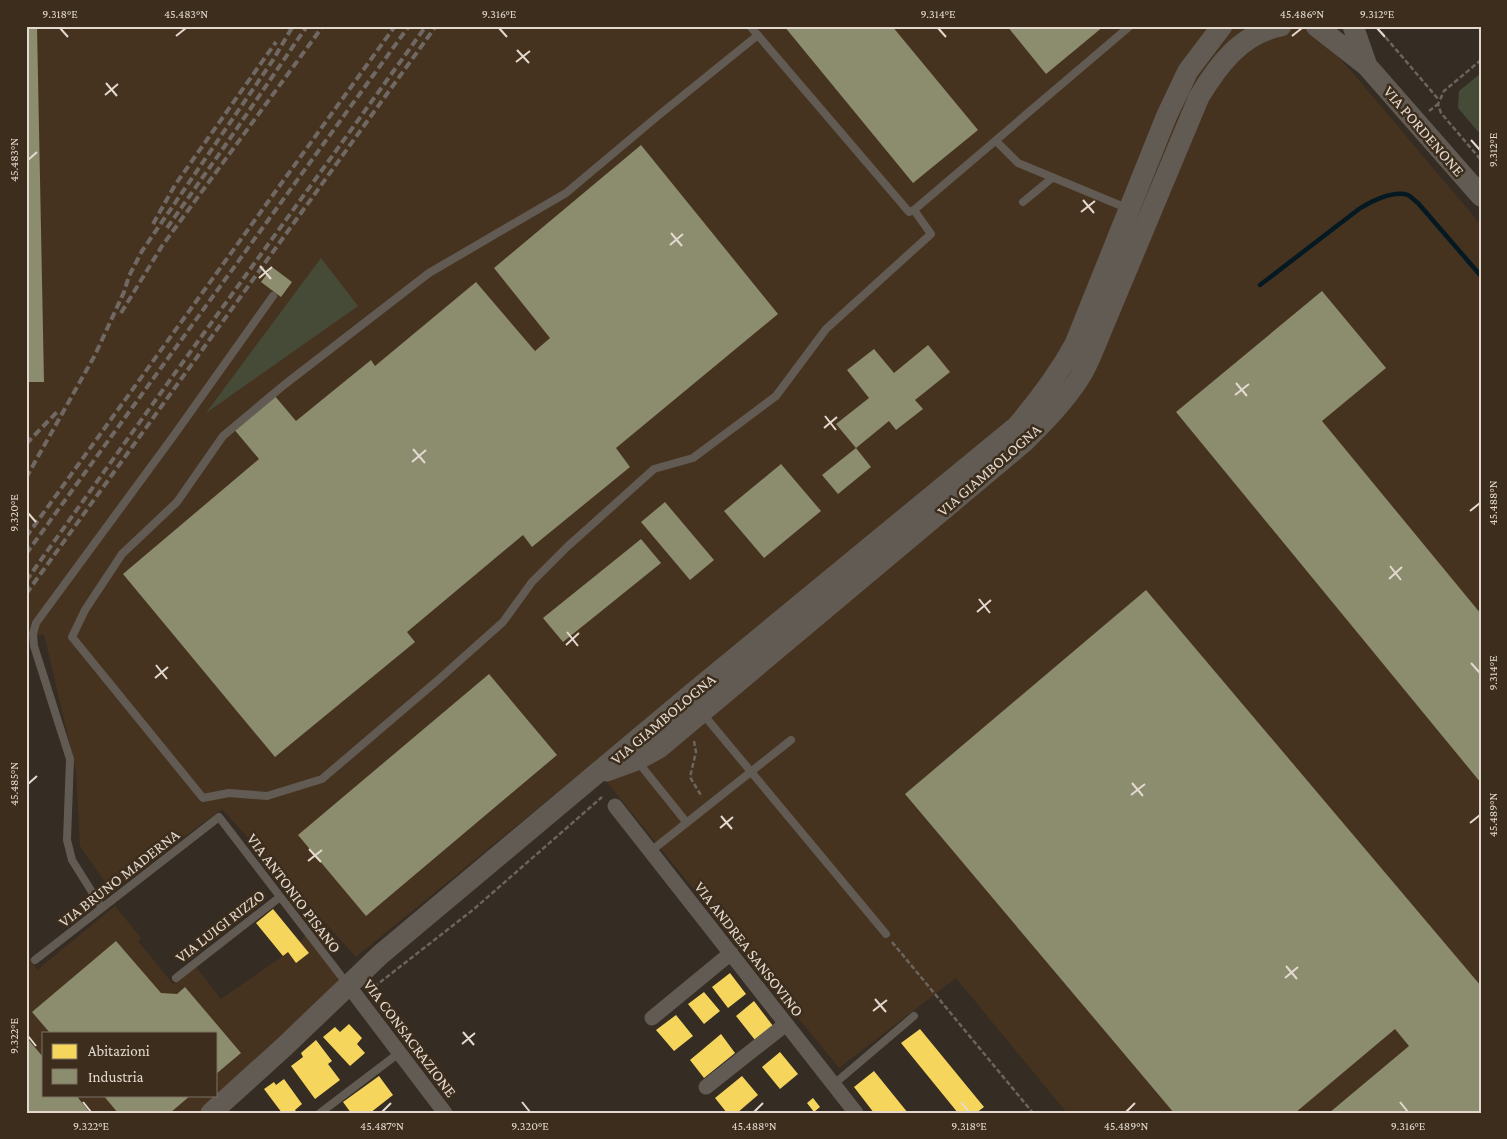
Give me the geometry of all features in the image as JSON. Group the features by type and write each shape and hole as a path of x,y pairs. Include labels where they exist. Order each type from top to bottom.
{"street":[{"name":"VIA GIAMBOLOGNA","path":"637,760 643,745 794,628 1024,442 1060,404 1080,376 1093,350 1136,220 1167,115 1188,72 1222,26"},
{"name":"VIA GIAMBOLOGNA","path":"210,1113 279,1052 380,955 1017,426 1043,396 1061,370 1199,97 1212,76 1228,55 1247,39 1268,28 1281,26"},
{"name":"VIA PORDENONE","path":"1316,26 1367,66 1481,196"},
{"name":"VIA PORDENONE","path":"1353,26 1367,66"},
{"name":"VIA GIAMBOLOGNA","path":"595,775 637,760 659,748 794,628 868,558 892,529"},
{"name":"VIA ANDREA SANSOVINO","path":"616,806 856,1113"},
{"path":"652,1018 731,953"},
{"name":"VIA CONSACRAZIONE","path":"348,985 445,1113"},
{"path":"706,1087 786,1024"}],"lane":[{"path":"750,26 906,211 911,212 1130,26"},
{"path":"758,35 566,193 429,273 284,385 223,436 176,502 122,554 85,610 72,637 203,798 229,793 267,796 322,779 503,622 532,582 567,547 654,469 693,458 776,396 826,329 931,234 914,210"},
{"path":"996,141 1018,163 1136,220"},
{"path":"1023,202 1052,178"},
{"path":"102,908 75,867 69,848 67,831 70,759 34,646 33,634 36,623 172,438 273,296"},
{"path":"700,710 886,934"},
{"path":"651,851 791,740"},
{"path":"637,760 687,822"},
{"name":"VIA BRUNO MADERNA","path":"35,960 219,817"},
{"name":"VIA ANTONIO PISANO","path":"219,817 348,985"},
{"name":"VIA LUIGI RIZZO","path":"176,978 280,896"},
{"path":"834,1084 914,1016"},
{"path":"320,1113 399,1053"}],"path":[{"path":"1376,26 1439,100"},
{"path":"1481,60 1444,91 1438,104 1441,113 1481,160"},
{"path":"689,735 694,742 696,752 690,778 702,798"},
{"path":"366,1010 372,1005 367,997 368,992 474,909 605,795 616,806"},
{"path":"886,934 1033,1113"}],"shaded area":[{"path":"26,26 1311,26 1481,225 1481,1113 1067,1113 956,978 839,1068 592,764 356,957 222,809 111,891 80,846 76,771 44,634 26,640"},
{"path":"115,906 141,938 138,941 173,984 196,967 221,999 283,956 306,935 345,985 207,1113 26,1113 26,950 37,970"}],"green space":[{"path":"1481,73 1481,135 1458,108 1459,91"},
{"path":"321,258 358,306 206,413"}],"building: Abitazioni":[{"path":"273,909 309,953 296,963 288,952 283,956 256,923"},
{"path":"730,973 746,994 728,1008 712,987"},
{"path":"704,992 720,1011 704,1024 688,1004"},
{"path":"754,1001 773,1026 755,1040 736,1016"},
{"path":"676,1015 693,1036 674,1051 656,1030"},
{"path":"349,1024 362,1038 357,1044 365,1053 350,1066 323,1037 335,1027 340,1032"},
{"path":"920,1029 984,1107 976,1113 958,1113 901,1043"},
{"path":"721,1034 735,1053 704,1078 690,1060"},
{"path":"316,1040 332,1061 328,1064 340,1080 315,1099 291,1066 303,1057 301,1053"},
{"path":"780,1052 798,1074 780,1089 762,1067"},
{"path":"874,1071 908,1113 874,1113 854,1087"},
{"path":"379,1076 393,1095 370,1113 351,1113 343,1102"},
{"path":"742,1076 758,1095 737,1113 727,1113 715,1098"},
{"path":"284,1079 302,1104 295,1110 297,1113 282,1113 264,1089 274,1082 276,1085"},
{"path":"813,1098 820,1107 814,1112 807,1103"}],"building: Industria":[{"path":"26,26 37,26 44,382 26,382"},
{"path":"784,26 892,26 978,130 913,183"},
{"path":"1007,26 1104,26 1046,74"},
{"path":"641,145 778,314 616,448 630,467 532,547 523,535 407,632 415,642 275,757 123,574 259,459 233,428 274,395 296,421 371,360 375,366 476,282 535,351 550,338 494,268"},
{"path":"272,267 292,282 281,297 261,282"},
{"path":"1322,291 1386,368 1322,421 1481,614 1481,783 1176,412"},
{"path":"928,345 950,372 915,400 923,409 896,430 889,421 856,448 836,424 869,398 847,370 874,349 894,373"},
{"path":"856,448 871,467 838,494 822,475"},
{"path":"781,464 821,511 764,558 724,511"},
{"path":"665,502 714,560 690,580 641,522"},
{"path":"641,539 661,563 563,642 543,618"},
{"path":"1146,590 1481,986 1481,1113 1329,1113 1409,1046 1395,1029 1295,1113 1174,1113 905,794"},
{"path":"489,674 557,755 366,916 298,835"},
{"path":"116,941 161,993 177,994 185,987 241,1053 218,1072 218,1032 49,1032 32,1012"},
{"path":"26,1037 42,1056 42,1096 77,1096 90,1113 26,1113"},
{"path":"104,1096 190,1096 170,1113 118,1113"}],"waterway":[{"path":"1260,285 1359,209 1376,200 1396,194 1408,195 1418,203 1481,276"}],"railway":[{"path":"26,478 95,355 124,292 129,276 142,251 273,60 293,26"},
{"path":"167,228 307,26"},
{"path":"121,313 162,246 323,26"},
{"path":"26,537 395,26"},
{"path":"26,554 409,26"},
{"path":"26,581 426,26"},
{"path":"26,594 436,26"},
{"path":"153,224 175,185 276,42"},
{"path":"26,444 57,412"}]}
